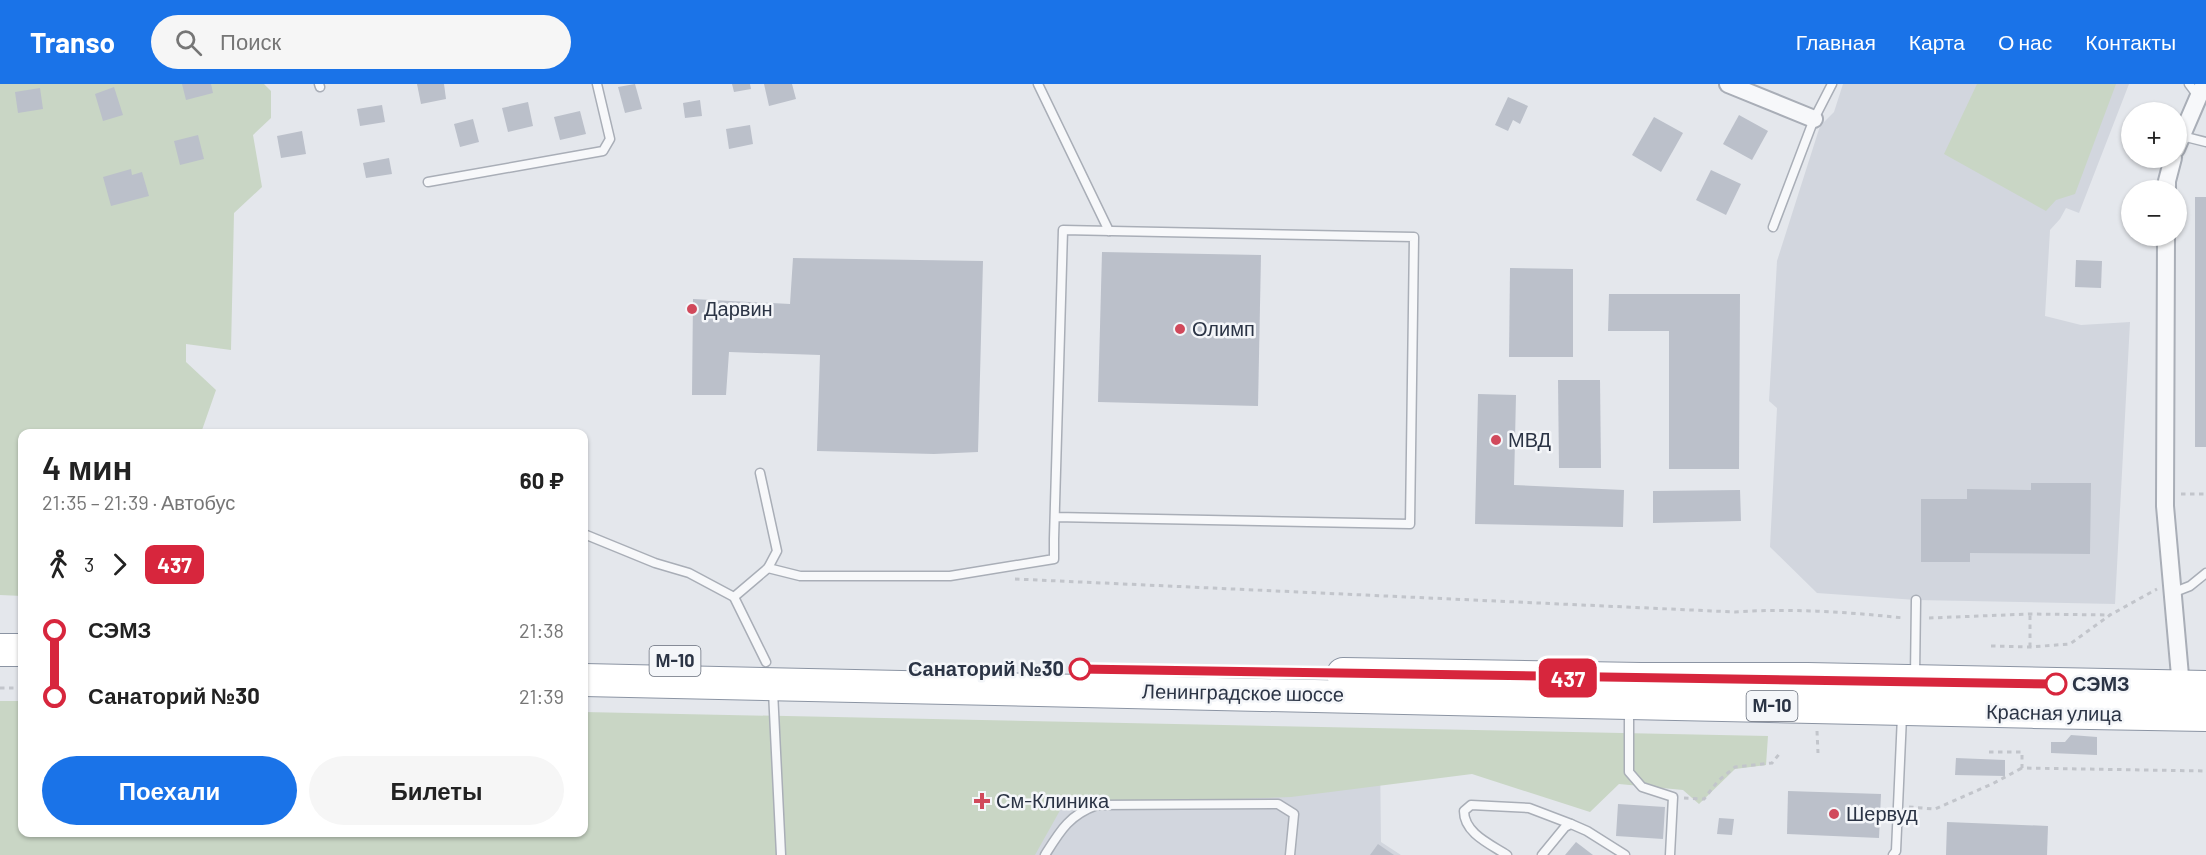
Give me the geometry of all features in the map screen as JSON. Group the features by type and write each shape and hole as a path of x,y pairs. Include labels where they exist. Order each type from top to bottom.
{"highway":[{"path":"0,650 18,650"},
{"name":"Ленинградское шоссе","path":"588,659 769,673 1629,703 1908,696"},
{"path":"0,670 18,670"},
{"name":"Ленинградское шоссе","path":"588,680 769,673 1630,679 1908,696"},
{"name":"Красная улица","path":"1908,696 2194,687"},
{"name":"Красная улица","path":"1908,696 2206,715"}],"street":[{"path":"1728,84 1814,119"},
{"path":"2187,118 2197,88"},
{"path":"2166,246 2165,494 2172,588 2194,687"}],"lane":[{"path":"428,182 603,151 610,139 597,84"},
{"path":"1038,84 1109,231"},
{"path":"1773,227 1814,119 1832,84"},
{"path":"2187,142 2206,142"},
{"path":"768,568 800,576 950,576 1054,559 1055,517 1063,230 1414,237 1410,524 1055,517"},
{"path":"734,597 768,568 777,551 760,473"},
{"path":"588,536 655,563 689,573 734,597 769,673 781,855"},
{"path":"2172,588 2190,586 2206,573"},
{"path":"1893,855 1896,851 1916,600"},
{"path":"1629,703 1629,772 1642,787 1674,797 1670,855"},
{"path":"1045,855 1070,819 1083,810 1097,805 1278,804 1294,814 1290,855"},
{"path":"1507,855 1477,836 1464,820 1464,811 1471,806 1529,808 1587,831 1625,855"},
{"path":"1542,855 1571,824"}],"path":[{"path":"2165,494 2206,494"},
{"path":"1010,579 1723,612 1773,609 1827,610 1916,619 2030,614 2110,615"},
{"path":"1991,646 2030,647 2070,644 2110,615 2172,588"},
{"path":"2030,614 2030,647"},
{"path":"0,688 18,688"},
{"path":"1989,752 2022,752 2022,768"},
{"path":"1674,797 1704,799 1735,767 1772,764 1780,753"},
{"path":"1898,806 1935,809 2022,768 2206,771"}],"shaded area":[{"path":"1843,84 2129,84 2079,213 2066,208 2050,230 2045,316 2081,325 2130,322 2115,604 1916,600 1817,593 1770,547 1777,408 1769,401 1777,261 1820,126 1834,112"},
{"name":"См-Клиника","path":"1380,756 1381,842 1401,855 88,855 96,837 588,837 588,832"}],"green space":[{"path":"0,84 264,84 271,91 271,118 253,135 262,187 234,213 231,350 186,344 186,362 216,390 202,429 18,429 18,596 0,595"},
{"path":"1977,84 2116,84 2075,194 2056,200 2046,211 1944,154"},
{"path":"0,701 18,701 18,837 588,837 588,712 1768,736 1766,765 1735,769 1699,804 1683,790 1619,784 1590,812 1472,774 1291,797 1063,805 1035,855 0,855"}],"building":[{"path":"182,84 211,84 213,93 186,100"},
{"path":"417,84 444,84 446,99 421,104"},
{"path":"635,84 642,109 625,113 618,87"},
{"path":"732,84 750,84 751,89 734,92"},
{"path":"764,84 792,84 796,99 769,106"},
{"path":"114,87 123,115 103,121 95,94"},
{"path":"40,88 43,109 18,113 15,92"},
{"path":"1508,97 1528,106 1520,124 1513,120 1508,131 1495,125"},
{"path":"700,100 702,116 685,118 683,103"},
{"path":"528,102 533,126 508,132 502,108"},
{"path":"382,105 385,122 360,126 357,109"},
{"path":"580,111 586,134 560,140 554,117"},
{"path":"1739,115 1768,131 1752,160 1723,144"},
{"path":"1654,117 1683,133 1661,172 1632,155"},
{"path":"473,119 479,142 460,147 454,124"},
{"path":"750,125 753,144 729,149 726,129"},
{"path":"302,131 306,154 281,158 277,136"},
{"path":"198,135 204,159 180,165 174,141"},
{"path":"389,158 392,174 366,178 363,163"},
{"path":"131,169 132,175 142,172 149,196 111,206 103,177"},
{"path":"1711,170 1741,184 1726,215 1696,200"},
{"path":"2195,197 2206,197 2206,447 2195,447"},
{"name":"Олимп","path":"1102,252 1261,255 1258,406 1098,402"},
{"path":"793,258 983,261 978,452 934,454 817,451 820,355 729,352 726,395 692,395 693,299 790,304"},
{"path":"2076,260 2102,261 2101,288 2075,287"},
{"path":"1510,268 1573,269 1573,357 1509,357"},
{"path":"1609,294 1740,294 1739,469 1669,469 1669,331 1608,331"},
{"path":"1558,380 1600,380 1601,468 1559,468"},
{"name":"МВД","path":"1478,394 1516,395 1514,485 1624,490 1623,527 1475,524"},
{"path":"2031,483 2091,483 2090,554 1970,553 1970,562 1921,562 1921,499 1967,499 1967,489 2031,490"},
{"path":"1740,490 1741,521 1653,523 1653,491"},
{"path":"2071,735 2097,737 2097,755 2051,753 2051,742 2065,742"},
{"path":"1956,758 2005,760 2005,776 1955,775"},
{"name":"Шервуд","path":"1788,791 1881,794 1879,838 1787,834"},
{"path":"1618,804 1665,807 1663,839 1616,836"},
{"path":"1719,818 1734,819 1732,835 1717,834"},
{"path":"1947,822 2048,826 2047,855 1946,855"},
{"path":"1576,842 1593,855 1565,855"},
{"path":"1378,844 1394,855 1370,855"}],"bus line":[{"name":"437","path":"1080,669 2056,684"}],"place":[{"name":"Дарвин","path":"692,309"},
{"name":"Олимп","path":"1180,329"},
{"name":"МВД","path":"1496,440"},
{"name":"Санаторий №30","path":"1080,669"},
{"name":"СЭМЗ","path":"2056,684"},
{"name":"См-Клиника","path":"982,801"},
{"name":"Шервуд","path":"1834,814"}]}
